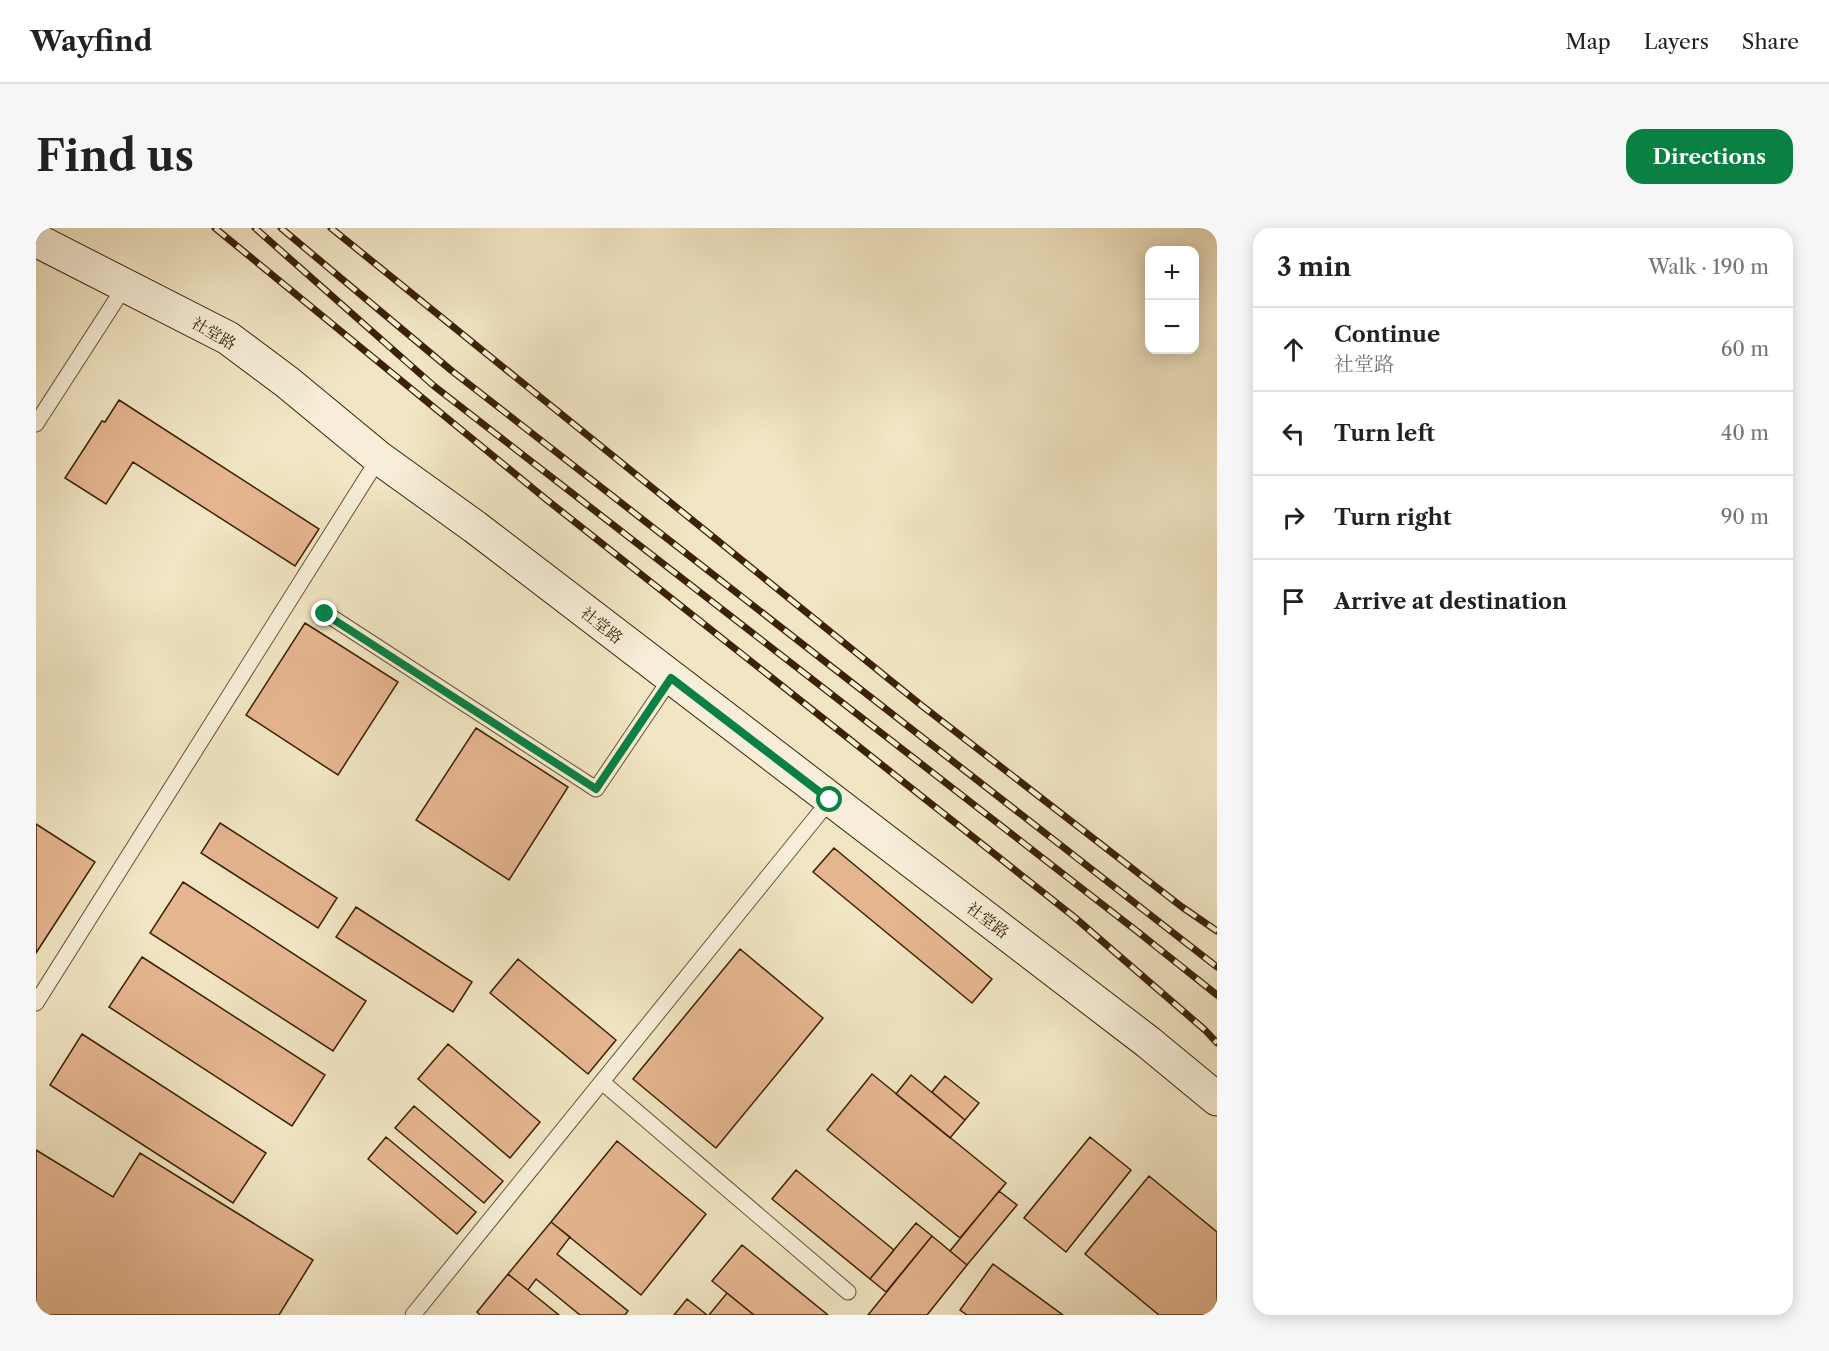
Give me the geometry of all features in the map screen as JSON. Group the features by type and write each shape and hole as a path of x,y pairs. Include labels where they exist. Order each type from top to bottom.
{"main road":[{"name":"社堂路","path":"36,240 228,338 287,382 379,458 475,527 1148,1042 1217,1099"},
{"name":"社堂路","path":"1148,1042 1217,1082"}],"lane":[{"path":"36,424 126,286"},
{"path":"36,1003 379,458"},
{"path":"325,614 596,789 671,678"},
{"path":"412,1315 830,800"},
{"path":"602,1082 848,1292"}],"building":[{"path":"119,400 319,529 295,566 133,462 106,504 65,478 102,421 105,422"},
{"path":"305,623 398,682 338,775 246,715"},
{"path":"476,728 568,787 509,880 416,820"},
{"path":"220,823 337,898 318,928 201,853"},
{"path":"36,824 95,862 36,953"},
{"path":"834,848 992,979 972,1003 813,872"},
{"path":"183,882 366,1001 333,1051 150,933"},
{"path":"356,907 472,982 453,1012 336,937"},
{"path":"740,949 823,1018 716,1148 633,1079"},
{"path":"142,957 325,1075 292,1126 109,1007"},
{"path":"518,959 616,1040 588,1074 490,993"},
{"path":"82,1034 266,1153 233,1203 50,1085"},
{"path":"448,1044 540,1122 510,1158 418,1079"},
{"path":"872,1074 1006,1183 960,1238 827,1130"},
{"path":"911,1075 965,1120 950,1138 896,1094"},
{"path":"945,1076 979,1103 965,1120 932,1092"},
{"path":"414,1106 503,1181 484,1203 395,1128"},
{"path":"386,1137 476,1212 457,1234 368,1159"},
{"path":"1090,1137 1131,1170 1066,1252 1024,1218"},
{"path":"617,1141 706,1214 641,1295 551,1222"},
{"path":"36,1150 113,1197 140,1153 313,1260 279,1315 36,1315"},
{"path":"796,1170 894,1250 870,1279 772,1199"},
{"path":"1149,1176 1217,1232 1217,1315 1159,1315 1085,1254"},
{"path":"999,1191 1017,1205 967,1265 950,1251"},
{"path":"551,1222 570,1237 557,1254 628,1311 625,1315 580,1315 536,1279 528,1290 508,1274"},
{"path":"916,1223 932,1236 886,1292 870,1279"},
{"path":"932,1236 967,1265 927,1315 868,1315"},
{"path":"742,1245 828,1315 754,1315 712,1281"},
{"path":"993,1264 1063,1315 967,1315 960,1310"},
{"path":"508,1274 559,1315 480,1315 477,1312"},
{"path":"727,1293 754,1315 709,1315"},
{"path":"687,1299 707,1315 674,1315"}],"railway":[{"path":"215,228 547,500 1073,916 1205,1030 1217,1043"},
{"path":"255,228 434,386 1217,995"},
{"path":"281,228 452,371 1217,967"},
{"path":"331,228 921,705 1182,907 1217,931"}],"route":[{"path":"325,614 596,789 671,678 830,800"}]}
